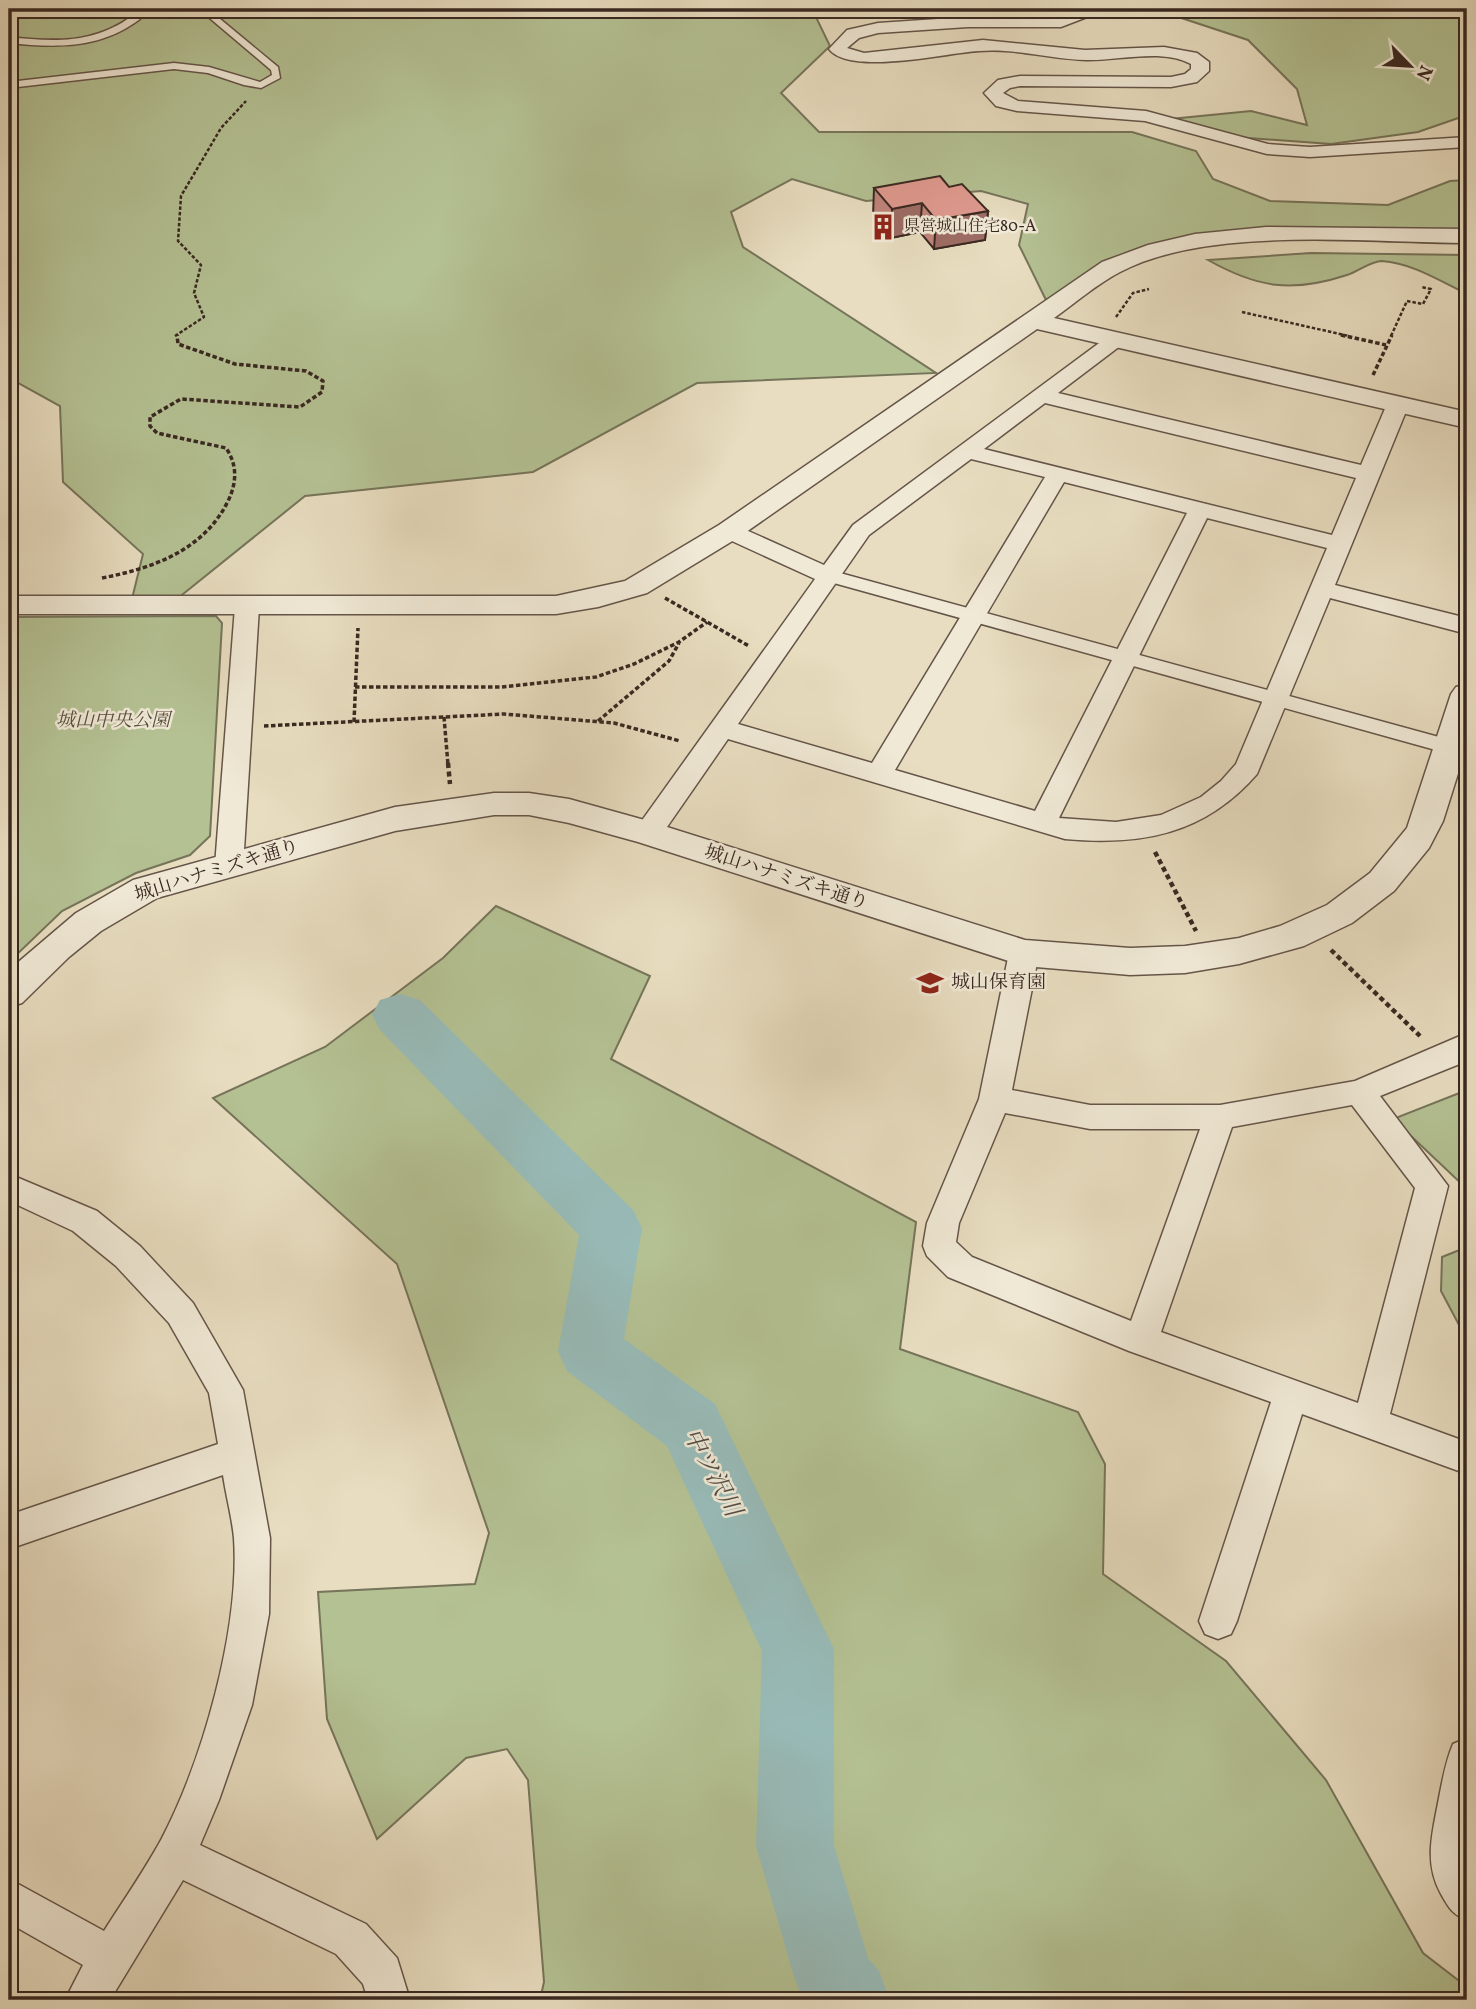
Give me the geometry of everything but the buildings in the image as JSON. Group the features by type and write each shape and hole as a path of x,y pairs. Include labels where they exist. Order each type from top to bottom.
{"street":[{"path":"1080,9 1082,14 1061,22 968,22 878,28 853,34 837,49 846,55 864,58 983,45 1071,54 1176,53 1200,62 1200,71 1191,78 1171,82 1020,81 1004,84 993,93 1002,102 1017,106 1146,116 1267,149 1310,152 1467,142"},
{"path":"9,605 556,605 598,598 641,585 729,531 1111,267 1157,250 1195,241 1266,234 1467,236"},
{"path":"1034,321 1115,331 1467,420"},
{"path":"648,833 861,530 1041,396 1115,331"},
{"path":"1041,396 1369,474"},
{"path":"714,738 877,775 1042,824 1087,832 1144,829 1189,817 1220,799 1235,786 1248,768 1398,404"},
{"path":"966,451 1340,544"},
{"path":"877,775 1058,474"},
{"path":"1042,824 1200,509"},
{"path":"729,531 829,576 1277,699 1457,744"},
{"path":"1322,589 1467,626"},
{"path":"229,866 247,607"},
{"name":"城山ハナミズキ通り","path":"9,993 49,951 106,907 145,889 395,819 494,804 529,804 569,811 648,833 1024,953 1095,961 1147,962 1245,951 1336,915 1367,894 1394,867 1418,839 1457,744 1467,694"},
{"path":"1024,953 995,1099 943,1223 939,1246 960,1268 1141,1340 1467,1458"},
{"path":"995,1099 1090,1117 1220,1117 1359,1091 1455,1052"},
{"path":"1359,1091 1432,1186 1370,1423"},
{"path":"1141,1340 1220,1117"},
{"path":"9,1186 85,1221 128,1256 181,1313 226,1390 252,1538 250,1614 232,1706 199,1800 175,1855 86,2000"},
{"path":"1218,1621 1291,1394"},
{"path":"9,1532 237,1454"},
{"path":"1467,1758 1450,1846 1451,1871 1467,1899"},
{"path":"175,1855 351,1939 382,1973 389,2000"},
{"path":"9,1900 111,1958"}],"lane":[{"path":"9,40 54,43 99,40 137,17 133,9"},
{"path":"9,85 174,66 209,71 261,85 277,76 275,69 203,9"}],"path":[{"path":"102,578 126,575 166,560 201,539 225,512 235,483 235,460 226,448 157,433 150,426 150,416 181,399 300,407 322,392 323,381 306,371 235,364 178,344 175,336 204,317 194,293 201,265 178,240 181,195 221,128 261,85"},
{"path":"1115,331 1132,292 1143,287 1149,289"},
{"path":"1369,382 1407,301 1423,304 1431,289 1421,287"},
{"path":"1242,312 1276,319 1275,322 1386,345"},
{"path":"641,585 771,658"},
{"path":"354,722 358,606"},
{"path":"355,687 501,687 596,677 634,664 679,642 707,622"},
{"path":"598,721 669,661 679,642"},
{"path":"239,727 504,714 598,721 714,738"},
{"path":"444,717 452,809"},
{"path":"1144,829 1209,957"},
{"path":"1308,928 1455,1052"}],"green space":[{"path":"9,9 820,9 814,13 830,46 781,93 819,132 1132,132 1196,151 1213,179 1270,201 1388,205 1450,181 1467,180 1467,237 1203,234 1119,257 1046,300 1019,245 1028,204 981,191 866,201 792,179 731,212 743,247 936,373 697,383 533,472 305,496 162,611 130,607 143,554 63,482 60,406 9,378"},
{"path":"1154,9 1467,9 1467,115 1418,132 1331,144 1221,136 1170,119 1251,111 1307,125 1297,89 1248,40"},
{"path":"1311,253 1467,255 1467,294 1426,273 1393,262 1378,261 1351,274 1327,281 1292,286 1259,282 1208,260"},
{"name":"城山中央公園","path":"216,616 222,623 210,836 190,855 136,873 62,911 9,962 9,617"},
{"path":"496,906 650,976 611,1059 916,1222 900,1349 1078,1412 1105,1464 1103,1574 1226,1661 1326,1780 1423,1953 1467,1987 1467,2000 540,2000 544,1982 528,1780 507,1749 466,1758 377,1839 327,1719 318,1592 475,1584 489,1533 397,1264 213,1098 325,1047 443,958"},
{"path":"1467,1090 1467,1189 1393,1119"},
{"path":"1467,1247 1467,1340 1441,1291 1442,1257"}],"waterway":[{"name":"中ツ沢川","path":"400,1015 611,1228 590,1351 691,1425 798,1649 795,1846 835,1980 850,2000"}],"place":[{"name":"県営城山住宅80-A","path":"883,227"},
{"name":"城山保育園","path":"930,983"}]}
